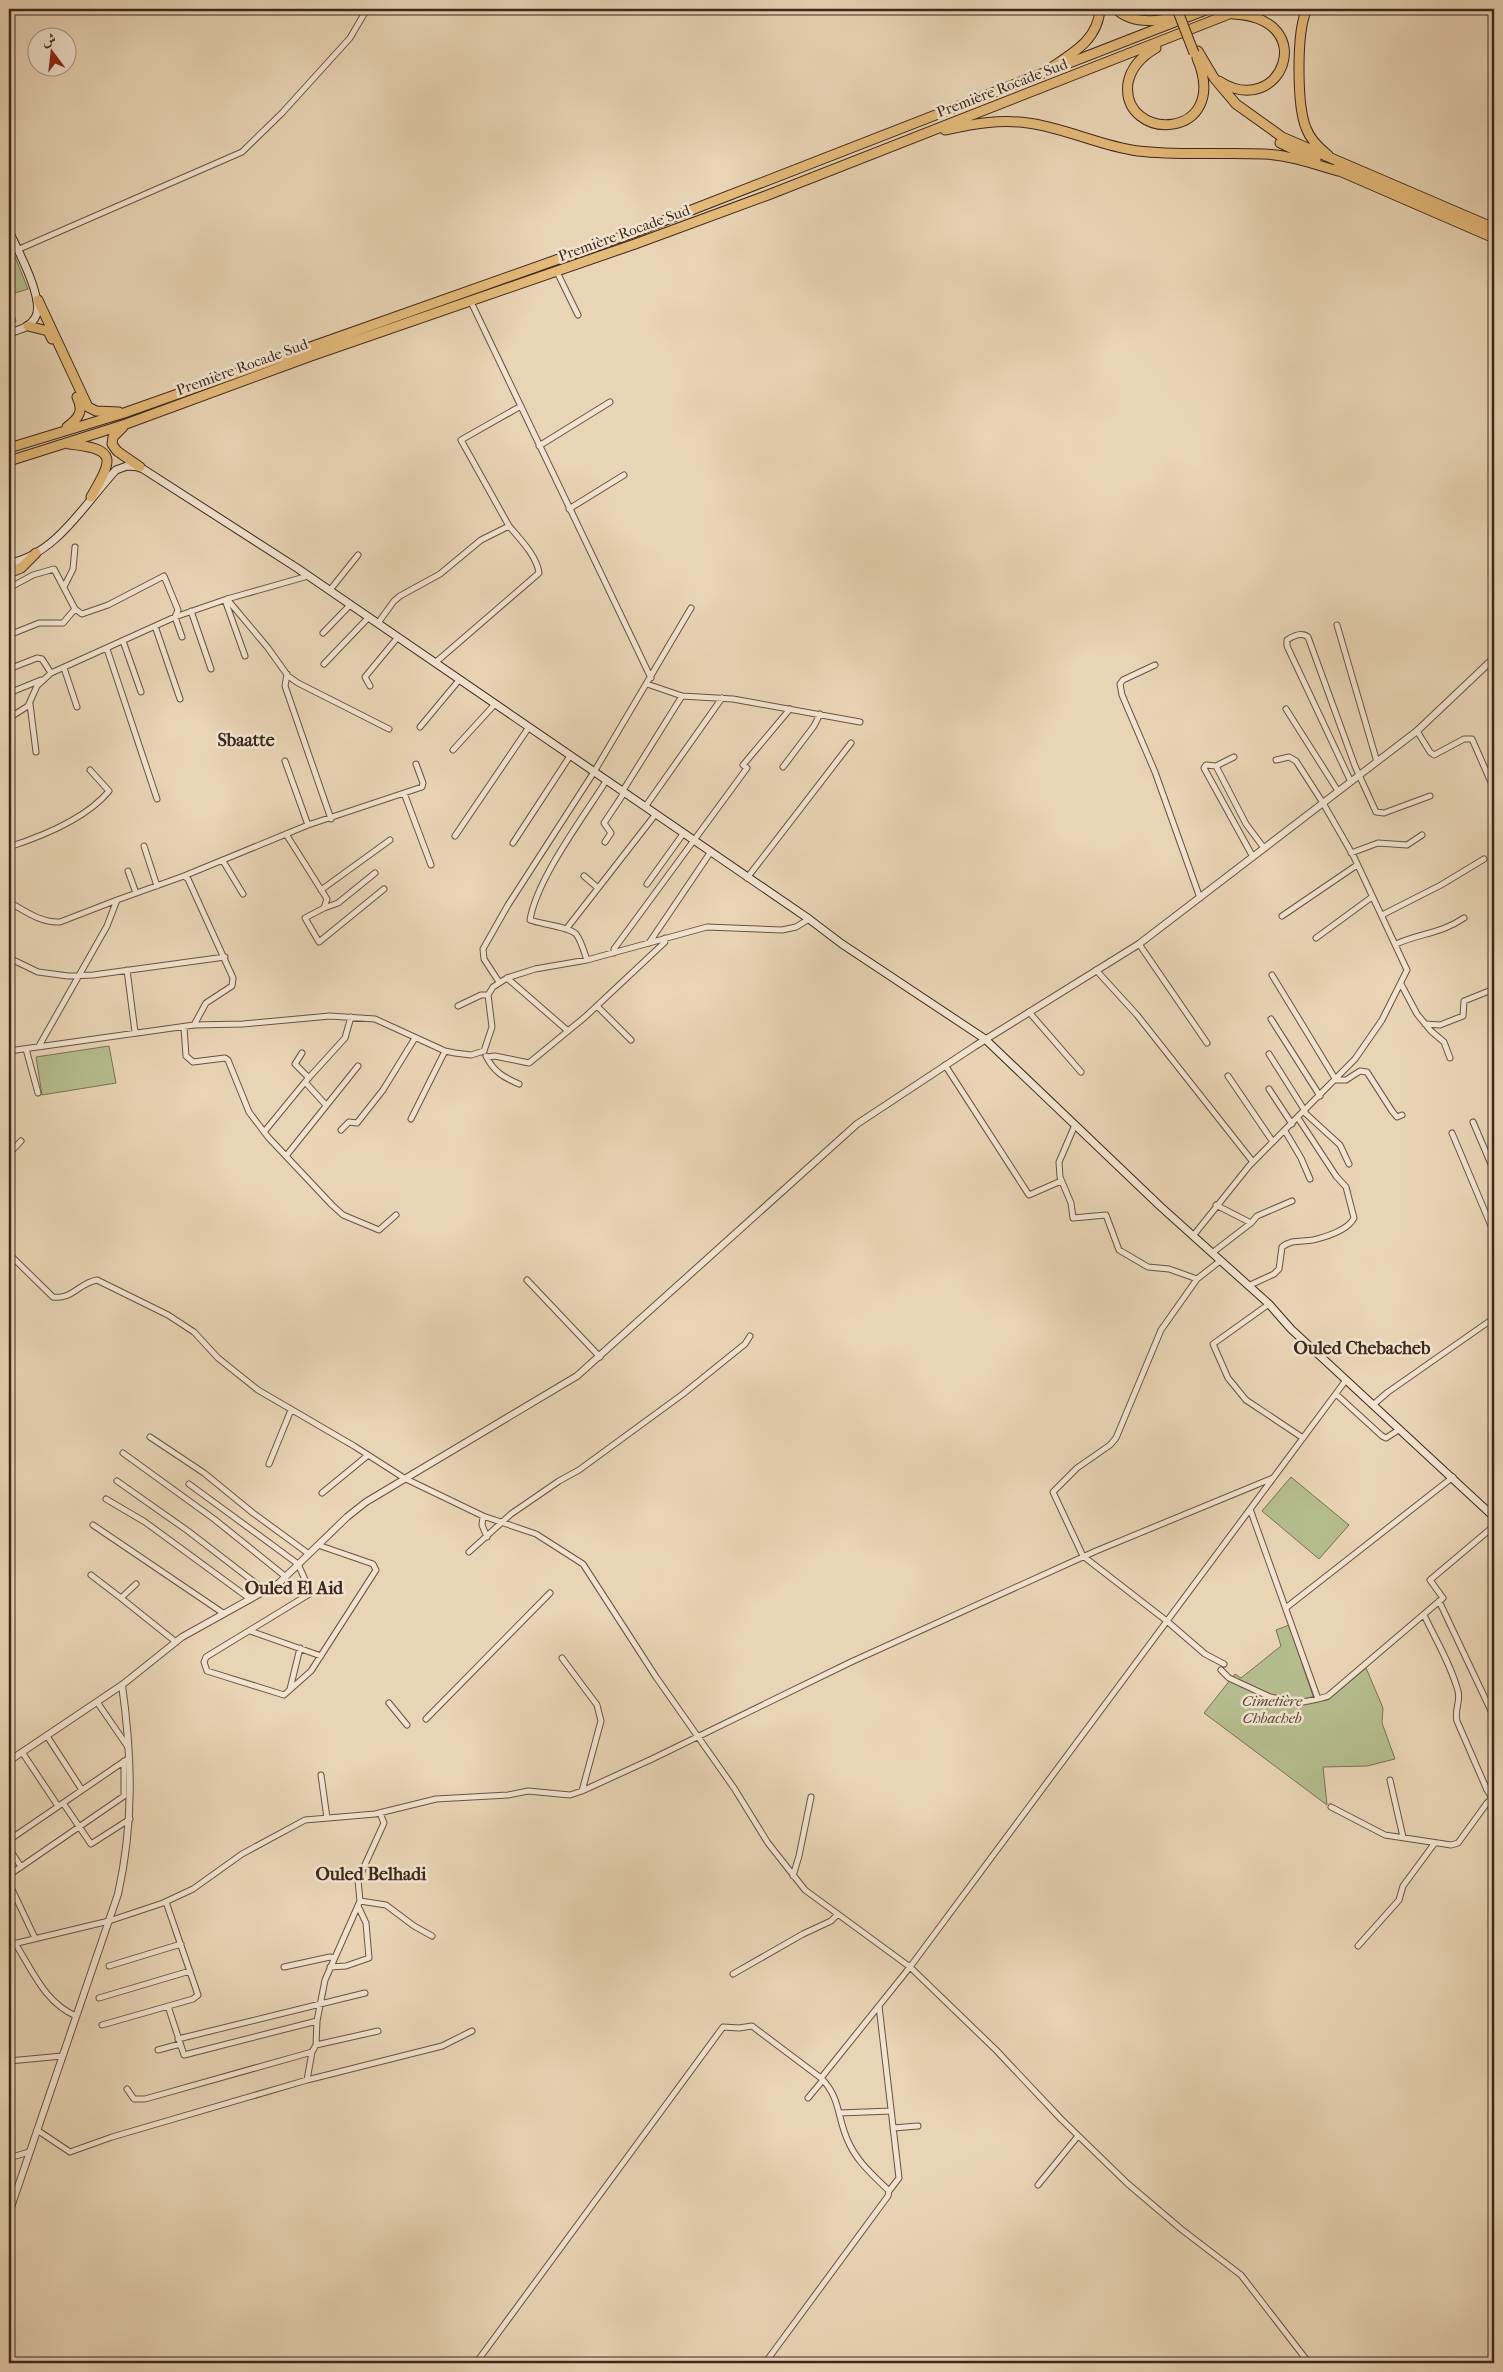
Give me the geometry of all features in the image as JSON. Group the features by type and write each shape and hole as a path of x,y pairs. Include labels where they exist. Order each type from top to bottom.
{"highway":[{"path":"1048,70 1084,45 1097,24 1100,9"},
{"path":"1116,9 1127,16 1148,21 1203,10"},
{"path":"1177,9 1196,52 1214,78 1236,104 1267,128 1338,166 1494,238"},
{"path":"1170,38 1144,56 1131,73 1128,88 1134,109 1140,115 1147,121 1168,126 1189,118 1199,108 1203,98 1204,85 1201,68 1182,9"},
{"name":"Première Rocade Sud","path":"9,461 126,424 311,356 557,272 768,195 1242,9"},
{"path":"1306,9 1299,36 1303,118 1310,136 1338,166"},
{"name":"Première Rocade Sud","path":"9,448 124,413 635,232 1203,10"},
{"path":"1214,78 1232,89 1254,90 1265,86 1276,77 1283,64 1283,44 1278,33 1270,24 1260,18 1228,14"},
{"path":"1201,68 1216,90 1251,124 1278,142 1494,228"},
{"path":"915,137 978,123 1014,122 1046,127 1101,143 1140,151 1266,154 1338,166"},
{"path":"38,300 88,407 96,411 124,413"},
{"path":"28,326 48,331 80,403 81,412 77,420 60,432"},
{"path":"126,424 113,437 112,444 117,451 140,466"},
{"path":"63,444 93,447 103,452 106,456 108,467 91,497"},
{"path":"9,573 25,564 36,554"}],"main road":[{"path":"9,232 38,300 38,312 28,326 9,333"},
{"path":"9,563 36,554 64,531 91,497 116,470 126,466 140,466 330,590 436,662 694,842 809,919 842,944 985,1040 1494,1517"}],"street":[{"path":"18,250 242,152 282,113 350,38 367,9"},
{"path":"557,272 578,314"},
{"path":"471,302 651,678"},
{"path":"539,446 610,402"},
{"path":"436,662 539,573 538,567 523,543 509,526 461,440 521,406"},
{"path":"569,508 624,475"},
{"path":"378,623 394,600 440,574 481,540 509,526"},
{"path":"64,587 73,569 75,547"},
{"path":"330,590 358,555"},
{"path":"9,588 33,575 54,569 76,609 82,614 108,605 164,576 178,610 175,617 182,637"},
{"path":"36,752 30,704 36,686 51,673 175,617 226,599 308,576"},
{"path":"226,599 245,656"},
{"path":"226,599 287,674 298,683 389,729"},
{"path":"323,633 350,604"},
{"path":"499,982 484,959 483,949 508,905 594,772 691,608"},
{"path":"9,635 38,623 63,623 76,609"},
{"path":"191,612 211,669"},
{"path":"324,664 369,617"},
{"path":"1337,625 1377,762"},
{"path":"156,626 180,699"},
{"path":"1351,782 1290,653 1287,642 1292,637 1304,634 1308,637 1360,775 1376,812 1384,813 1430,796"},
{"path":"370,686 365,677 398,637"},
{"path":"123,641 141,692"},
{"path":"107,649 157,799"},
{"path":"9,669 37,658 42,659 51,673"},
{"path":"9,1761 122,1685 176,1642 222,1613 266,1591 286,1576 352,1512 404,1478 570,1381 600,1357 853,1128 945,1065 1139,944 1417,731 1494,658"},
{"path":"1155,665 1122,680 1120,684 1122,695 1155,772 1200,898"},
{"path":"64,668 77,707"},
{"path":"287,674 285,686 331,819"},
{"path":"420,727 460,679"},
{"path":"9,693 42,680"},
{"path":"647,684 682,696 722,698 860,722"},
{"path":"605,842 611,833 604,823 682,696"},
{"path":"645,807 722,698"},
{"path":"9,718 30,704"},
{"path":"453,750 495,704"},
{"path":"614,953 648,902 694,842 746,768 743,765 790,709"},
{"path":"1286,709 1338,791"},
{"path":"784,768 814,726 820,714"},
{"path":"455,836 528,727"},
{"path":"1417,731 1430,752 1434,755 1464,739 1472,739 1494,789"},
{"path":"747,878 850,743"},
{"path":"513,844 570,756"},
{"path":"1234,757 1216,766 1206,765 1204,768 1252,857"},
{"path":"1193,1236 1216,1204 1253,1162 1336,1080 1373,1036 1408,970 1351,852 1324,803 1296,761 1289,757 1276,760"},
{"path":"285,761 308,825"},
{"path":"9,902 52,923 66,920 184,876 308,825 331,819 423,786 416,764"},
{"path":"1216,766 1246,824 1264,848"},
{"path":"9,847 79,818 95,806 109,792 90,770"},
{"path":"587,960 577,935 566,928 544,926 530,920 533,903 564,848 606,781"},
{"path":"404,793 432,865"},
{"path":"566,928 656,815"},
{"path":"286,834 327,899 324,908"},
{"path":"647,884 683,834"},
{"path":"1351,852 1378,843 1407,846 1422,835"},
{"path":"321,890 390,840"},
{"path":"144,846 157,886"},
{"path":"648,943 710,853"},
{"path":"1382,915 1442,884 1484,859"},
{"path":"222,861 243,894"},
{"path":"1282,916 1357,865"},
{"path":"128,871 136,893"},
{"path":"375,872 338,903 305,918 319,942 384,889"},
{"path":"184,876 188,879 233,978 232,986 206,1004 194,1026"},
{"path":"584,876 598,888"},
{"path":"1316,938 1372,896"},
{"path":"40,1046 77,976 107,926 117,900"},
{"path":"1396,944 1412,937 1443,931 1464,918"},
{"path":"519,1084 500,1075 491,1066 486,1054 492,1027 488,995 499,982 535,969 587,960 665,938 717,926 782,930 796,927 809,919"},
{"path":"9,1051 135,1032 330,1016 375,1019 445,1051 468,1055 486,1054 530,1063 597,1006 664,942 665,938"},
{"path":"1139,944 1207,1043"},
{"path":"9,958 38,972 77,976 225,957"},
{"path":"127,970 135,1032"},
{"path":"1096,970 1137,1015 1253,1162"},
{"path":"1272,975 1336,1080"},
{"path":"507,978 568,1032"},
{"path":"1401,984 1425,1024 1444,1042 1450,1058"},
{"path":"1425,1024 1440,1025 1464,1016 1464,1000 1488,990"},
{"path":"458,1006 481,995 488,995"},
{"path":"597,1006 631,1040"},
{"path":"1030,1012 1081,1072"},
{"path":"264,1132 305,1082 345,1038 351,1017"},
{"path":"1271,1019 1320,1096"},
{"path":"184,1028 188,1060 193,1062 225,1058 228,1060 249,1112 264,1132 332,1206 343,1214 378,1230 396,1215"},
{"path":"341,1130 349,1122 358,1123 383,1090 415,1038"},
{"path":"26,1049 38,1093"},
{"path":"411,1120 445,1051"},
{"path":"302,1054 295,1064 309,1078"},
{"path":"1269,1054 1305,1111 1340,1145 1349,1164"},
{"path":"945,1065 1029,1195 1061,1181"},
{"path":"286,1156 325,1104 358,1066"},
{"path":"1336,1080 1346,1080 1360,1070 1367,1072 1392,1112 1397,1116 1402,1116"},
{"path":"1228,1076 1273,1142"},
{"path":"305,1082 325,1104"},
{"path":"1269,1090 1292,1124"},
{"path":"1248,1286 1274,1274 1279,1269 1280,1252 1288,1242 1313,1240 1338,1231 1351,1224 1354,1218 1346,1186 1336,1176 1298,1118"},
{"path":"1473,1122 1494,1171"},
{"path":"1075,1125 1059,1162 1061,1181 1071,1203 1073,1218 1106,1215 1119,1250 1148,1267 1169,1269 1197,1279"},
{"path":"1285,1131 1301,1158 1310,1179"},
{"path":"1452,1133 1494,1233"},
{"path":"9,1154 21,1141"},
{"path":"1212,1254 1257,1216 1292,1201"},
{"path":"1216,1204 1251,1223"},
{"path":"9,1254 53,1297 62,1299 71,1296 81,1286 97,1280 168,1315 194,1332 218,1358 258,1390 367,1456 404,1478 483,1516 536,1534 583,1564 656,1677 734,1788 768,1843 805,1890 910,1967 996,2050 1078,2136 1128,2184 1181,2229 1241,2275 1309,2363"},
{"path":"1220,1262 1197,1279 1161,1330 1116,1438 1110,1445 1063,1480 1053,1492 1084,1556 1168,1622 1205,1654 1224,1664"},
{"path":"526,1280 600,1357"},
{"path":"1268,1304 1214,1344 1228,1378 1246,1400 1303,1438"},
{"path":"1374,1404 1388,1392 1494,1318"},
{"path":"469,1552 488,1537 511,1514 559,1481 579,1470 683,1394 745,1344 750,1336"},
{"path":"808,2098 910,1967 1346,1380"},
{"path":"1336,1394 1382,1436 1386,1438 1400,1429"},
{"path":"269,1464 291,1410"},
{"path":"150,1436 204,1473 254,1514 309,1554"},
{"path":"123,1453 286,1576"},
{"path":"322,1493 367,1456"},
{"path":"9,1945 108,1921 166,1902 193,1889 242,1854 305,1820 380,1813 436,1799 508,1795 528,1791 570,1795 582,1791 652,1760 698,1735 851,1662 1084,1556 1274,1477"},
{"path":"1287,1607 1453,1477"},
{"path":"117,1481 188,1531 266,1591"},
{"path":"189,1484 298,1564 311,1594 206,1657 204,1662 207,1671 284,1695 311,1671 376,1570 373,1564 318,1545"},
{"path":"106,1499 145,1522 250,1599"},
{"path":"1250,1509 1287,1607 1318,1699"},
{"path":"483,1516 482,1525 488,1537"},
{"path":"93,1525 222,1613"},
{"path":"1220,1670 1229,1678 1270,1697 1298,1703 1328,1696 1443,1598 1430,1580 1494,1526"},
{"path":"91,1575 176,1642"},
{"path":"121,1598 136,1584"},
{"path":"426,1718 550,1593"},
{"path":"1439,1601 1494,1717"},
{"path":"1331,1807 1384,1835 1434,1844 1451,1845 1458,1843 1493,1797 1487,1790 1457,1721 1455,1714 1460,1699 1454,1678 1424,1615"},
{"path":"250,1631 322,1656"},
{"path":"290,1690 300,1648"},
{"path":"562,1658 598,1705 600,1721 582,1791"},
{"path":"9,2213 10,2203 76,2016 122,1874 130,1819 130,1749 122,1685"},
{"path":"97,1702 130,1749"},
{"path":"388,1704 407,1725"},
{"path":"47,1736 82,1790"},
{"path":"22,1752 89,1842 94,1844 130,1819"},
{"path":"9,1840 130,1757"},
{"path":"9,1875 124,1796 124,1761"},
{"path":"321,1775 327,1818"},
{"path":"1390,1780 1403,1837"},
{"path":"793,1876 811,1798"},
{"path":"330,1967 346,1966 369,1958 366,1923 359,1904 358,1880 384,1823 380,1813"},
{"path":"1358,1946 1399,1900 1403,1886 1434,1844"},
{"path":"9,1848 21,1867"},
{"path":"9,1883 36,1938"},
{"path":"102,2025 193,1999 198,1995 166,1902"},
{"path":"359,1904 386,1905 414,1926 432,1936"},
{"path":"307,2080 312,2052 316,2045 320,2002 330,1967 359,1904"},
{"path":"733,1974 803,1934 831,1921 837,1915"},
{"path":"15,1943 47,1995 64,2011 76,2016"},
{"path":"109,1966 181,1944"},
{"path":"284,1967 330,1957 334,1958"},
{"path":"99,1998 190,1971"},
{"path":"158,2050 179,2041 320,2002 365,1992"},
{"path":"168,2006 184,2055 317,2021"},
{"path":"765,2363 888,2196 889,2191 899,2178 879,2006"},
{"path":"476,2363 723,2027 739,2028 752,2026 822,2079 836,2099 847,2139 857,2159 889,2191"},
{"path":"316,2045 378,2031"},
{"path":"37,2130 70,2152 112,2137 307,2080 442,2046 472,2031"},
{"path":"127,2089 134,2099 145,2099 312,2052"},
{"path":"9,2061 62,2056"},
{"path":"840,2113 891,2111"},
{"path":"893,2128 918,2126"},
{"path":"1038,2185 1078,2136"},
{"path":"9,2158 29,2152"}],"green space":[{"path":"9,242 28,289 9,295"},
{"path":"9,295 16,322 9,324"},
{"path":"109,1046 116,1083 42,1095 36,1057"},
{"path":"1291,1477 1349,1525 1319,1559 1262,1511"},
{"name":"Cimetière Chbacheb","path":"1289,1625 1315,1702 1328,1700 1366,1668 1383,1708 1382,1723 1395,1759 1367,1766 1323,1767 1327,1805 1204,1713 1235,1674 1241,1678 1281,1646 1276,1630"}],"district":[{"name":"Sbaatte","path":"246,740"},
{"name":"Ouled Chebacheb","path":"1362,1348"},
{"name":"Ouled El Aid","path":"294,1588"},
{"name":"Ouled Belhadi","path":"371,1874"}]}
